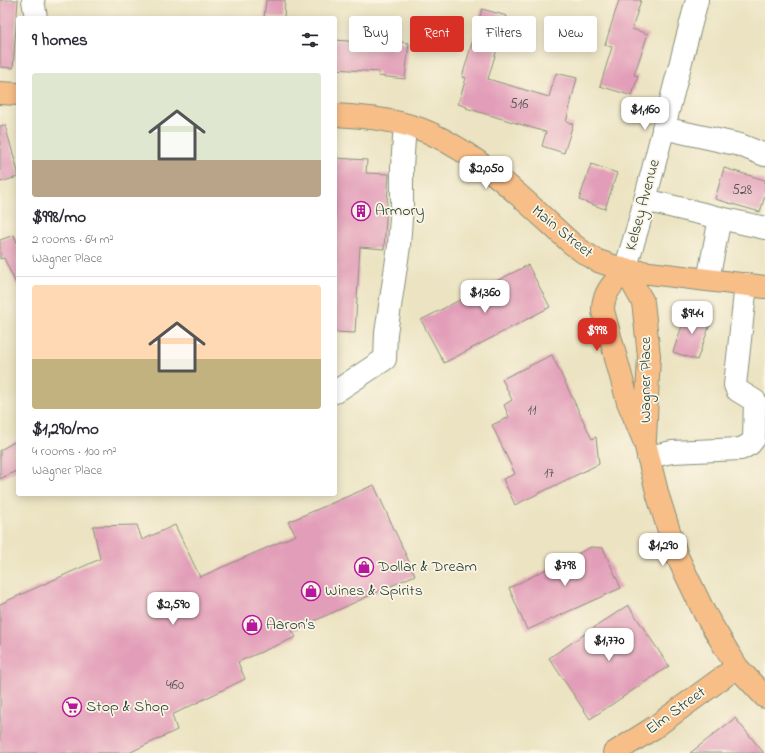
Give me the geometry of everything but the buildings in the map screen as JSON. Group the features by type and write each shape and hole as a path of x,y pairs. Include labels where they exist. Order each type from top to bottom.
{"main road":[{"path":"0,93 16,94"},
{"name":"Main Street","path":"337,115 366,117 405,125 429,133 459,149 492,172 571,243 598,261 625,270 756,286"},
{"name":"Wagner Place","path":"647,450 649,356 643,302 625,270 606,294 603,303 603,311 628,402 647,450 658,496 677,556 705,614 737,667 765,697"},
{"name":"Elm Street","path":"614,753 652,729 737,667"}],"street":[{"path":"33,0 36,16"},
{"name":"Kelsey Avenue","path":"625,270 645,200 697,0"},
{"path":"337,391 385,359 386,333 400,246 405,125"},
{"path":"663,128 740,145 765,156"},
{"path":"645,200 765,228"},
{"path":"708,280 720,218"},
{"path":"647,450 672,452 741,449 750,444 754,438 755,401 736,390 735,385 756,286"}],"place":[{"name":"Armory","path":"361,211"},
{"name":"Dollar & Dream","path":"364,567"},
{"name":"Wines & Spirits","path":"311,591"},
{"name":"Aaron’s","path":"252,625"},
{"name":"Stop & Shop","path":"72,707"}]}
